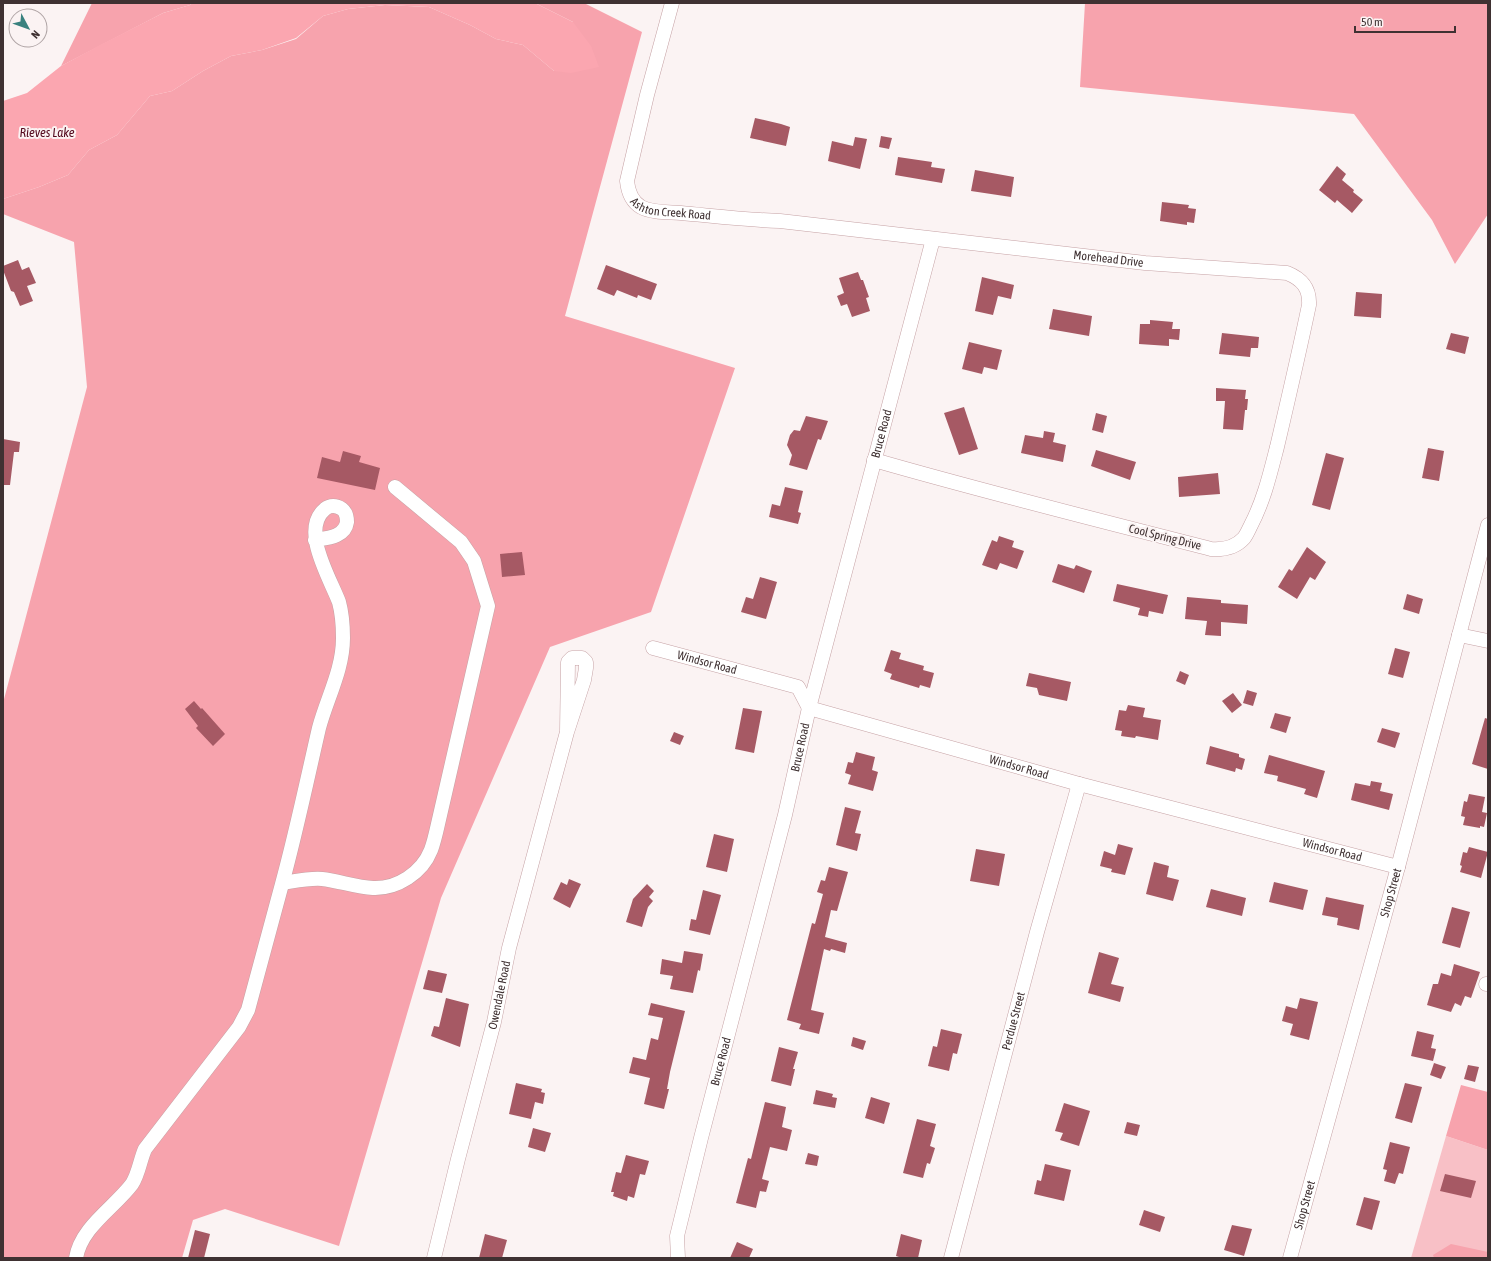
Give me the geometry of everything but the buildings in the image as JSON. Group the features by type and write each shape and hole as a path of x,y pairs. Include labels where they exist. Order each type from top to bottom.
{"street":[{"name":"Ashton Creek Road","path":"672,3 647,95 627,181 628,190 632,198 640,206 647,209 740,219 780,221 864,231"},
{"name":"Morehead Drive","path":"864,231 1144,263 1288,273 1298,277 1308,292 1309,305 1304,329"},
{"name":"Bruce Road","path":"678,1258 677,1236 701,1138 785,815 809,708 933,239"},
{"name":"Cool Spring Drive","path":"874,460 1211,549 1219,550 1228,548 1237,544 1245,537 1258,512 1267,489 1290,395 1304,329"},
{"path":"283,883 320,879 372,888 382,888 398,884 412,875 422,865 431,851 435,838 488,606 474,561 461,542 395,487"},
{"name":"Shop Street","path":"1290,1258 1398,866 1488,525"},
{"path":"76,1258 83,1240 89,1230 133,1182 145,1149 239,1027 248,1010 283,883 320,726 339,670 342,655 343,623 339,603 318,550 316,540"},
{"path":"1459,635 1488,641"},
{"name":"Windsor Road","path":"653,648 798,687 809,708 1079,784 1398,866"},
{"name":"Owendale Road","path":"434,1258 494,1022 509,948 567,732"},
{"name":"Perdue Street","path":"950,1258 1037,932 1079,784"}],"shaded area":[{"path":"92,3 192,3 190,5 163,13 61,66"},
{"path":"535,3 584,3 642,32 565,316 735,368 651,612 550,647 441,898 339,1246 225,1209 193,1220 182,1258 3,1258 3,703 87,387 74,242 3,214 3,199 39,187 68,175 89,150 117,135 150,96 172,91 203,71 231,56 262,50 296,39 323,16 348,9 385,5 429,7 470,25 496,39 523,45 554,71 573,22"},
{"path":"1085,3 1488,3 1488,214 1455,264 1432,220 1354,114 1080,87"},
{"path":"1461,1085 1488,1092 1488,1149 1446,1136"},
{"path":"1446,1136 1488,1149 1488,1258 1411,1258"},
{"path":"1451,1244 1488,1252 1488,1258 1434,1258 1433,1255"}],"water":[{"name":"Rieves Lake","path":"192,3 535,3 573,22 591,46 599,67 571,73 554,71 523,45 496,39 470,25 429,7 385,5 348,9 323,16 296,38 262,50 231,56 203,71 172,91 150,96 117,135 89,150 68,175 39,187 3,199 3,101 27,93 61,66 100,45 163,13 190,5"}]}
